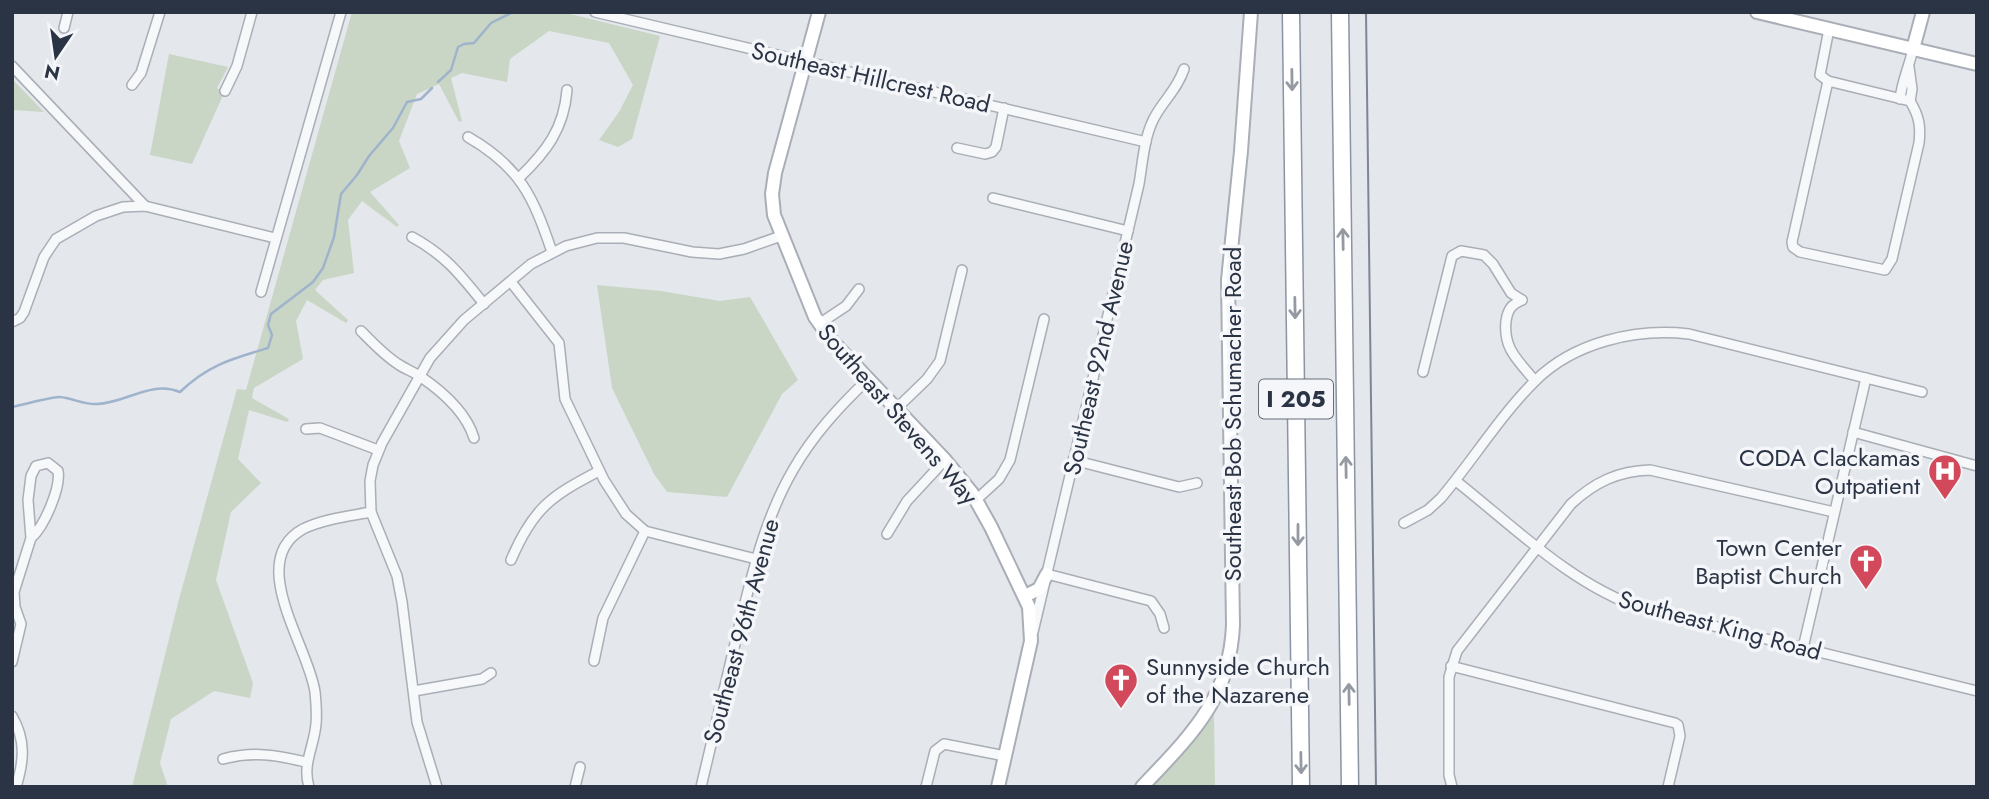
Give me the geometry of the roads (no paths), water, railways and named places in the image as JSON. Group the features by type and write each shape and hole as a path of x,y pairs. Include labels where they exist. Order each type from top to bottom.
{"highway":[{"name":"I 205","path":"1291,12 1301,787"},
{"name":"I 205","path":"1340,12 1350,787"}],"street":[{"path":"64,28 68,12"},
{"path":"132,85 141,73 160,12"},
{"path":"225,91 237,66 252,12"},
{"path":"261,292 341,12"},
{"name":"Southeast Hillcrest Road","path":"595,12 1146,142"},
{"name":"Southeast Stevens Way","path":"819,12 772,189 773,211 781,236 819,324 945,460 976,500 1025,596 1031,617 1031,641"},
{"name":"Southeast Bob Schumacher Road","path":"1142,787 1186,740 1211,707 1225,673 1231,646 1228,280 1251,12"},
{"path":"1757,12 1977,64"},
{"path":"1828,81 1791,242 1800,252 1881,271 1887,268 1892,259 1919,143 1921,128 1918,114 1910,101 1912,89 1909,67 1923,12"},
{"path":"1829,29 1820,75 1828,81 1910,101"},
{"path":"12,66 145,206"},
{"path":"1900,99 1904,73 1909,67"},
{"name":"Southeast 92nd Avenue","path":"998,787 1128,231 1146,142 1156,114 1179,84 1184,69"},
{"path":"519,178 541,157 557,132 566,105 567,90"},
{"path":"957,148 992,152 996,147 1004,108"},
{"path":"468,136 499,155 519,178 540,217 552,252"},
{"path":"993,198 1128,231"},
{"path":"12,322 24,312 44,257 56,239 122,207 145,206 275,237"},
{"path":"437,787 417,722 397,576 371,512 370,481 379,450 430,358 446,338 531,264 552,252 583,241 614,237 636,239 692,252 719,254 744,249 781,236"},
{"path":"412,237 433,248 453,265 484,304"},
{"path":"1423,372 1452,256 1461,251 1484,255 1511,293 1522,300 1511,305 1507,313 1506,343 1535,381"},
{"path":"897,409 927,379 940,361 962,270"},
{"path":"511,282 559,343 565,399 599,471 622,509 645,531 756,559"},
{"path":"819,324 846,306 859,289"},
{"path":"976,500 999,479 1010,460 1044,319"},
{"path":"361,331 388,357 420,376 451,401 467,420 474,438"},
{"path":"1404,523 1428,510 1455,481 1535,381 1562,360 1579,351 1634,334 1689,334 1922,392"},
{"path":"1802,648 1866,378"},
{"name":"Southeast 96th Avenue","path":"701,787 756,559 769,519 793,469 826,422 868,379"},
{"path":"306,429 320,428 379,450"},
{"path":"1853,432 1977,466"},
{"path":"887,534 907,501 945,460"},
{"path":"1073,460 1179,487 1197,483"},
{"path":"12,662 21,624 14,607 14,592 31,538 28,500 31,476 36,466 48,463 58,471 58,485 38,532 31,538"},
{"path":"511,560 538,511 564,490 599,471"},
{"path":"1452,787 1449,775 1451,666 1457,651 1571,504 1583,493 1607,478 1634,471 1668,472 1834,512"},
{"name":"Southeast King Road","path":"1455,481 1578,579 1618,601 1977,691"},
{"path":"309,787 306,762 316,724 314,689 309,665 281,594 281,561 290,541 305,528 371,512"},
{"path":"594,661 603,618 645,531"},
{"path":"1025,596 1039,589 1047,574 1152,601 1164,628"},
{"path":"1451,666 1668,720 1678,725 1680,736 1668,787"},
{"path":"414,691 482,679 491,673"},
{"path":"12,716 20,733 23,751 16,787"},
{"path":"926,787 935,751 944,744 1005,756"},
{"path":"223,759 241,754 264,753 306,762"},
{"path":"575,787 580,767"}],"waterway":[{"path":"438,82 451,70 458,47 474,43 491,23 513,12"},
{"path":"12,407 57,397 97,404 148,390 169,389 180,392 210,369 268,348 272,335 268,325 271,314 313,282 323,268 334,237 341,194 393,128 407,102 421,99 432,88"}],"tram line":[{"path":"1366,12 1376,787"}],"place":[{"name":"CODA Clackamas Outpatient","path":"1945,501"},
{"name":"Town Center Baptist Church","path":"1866,591"},
{"name":"Sunnyside Church of the Nazarene","path":"1121,710"}]}
